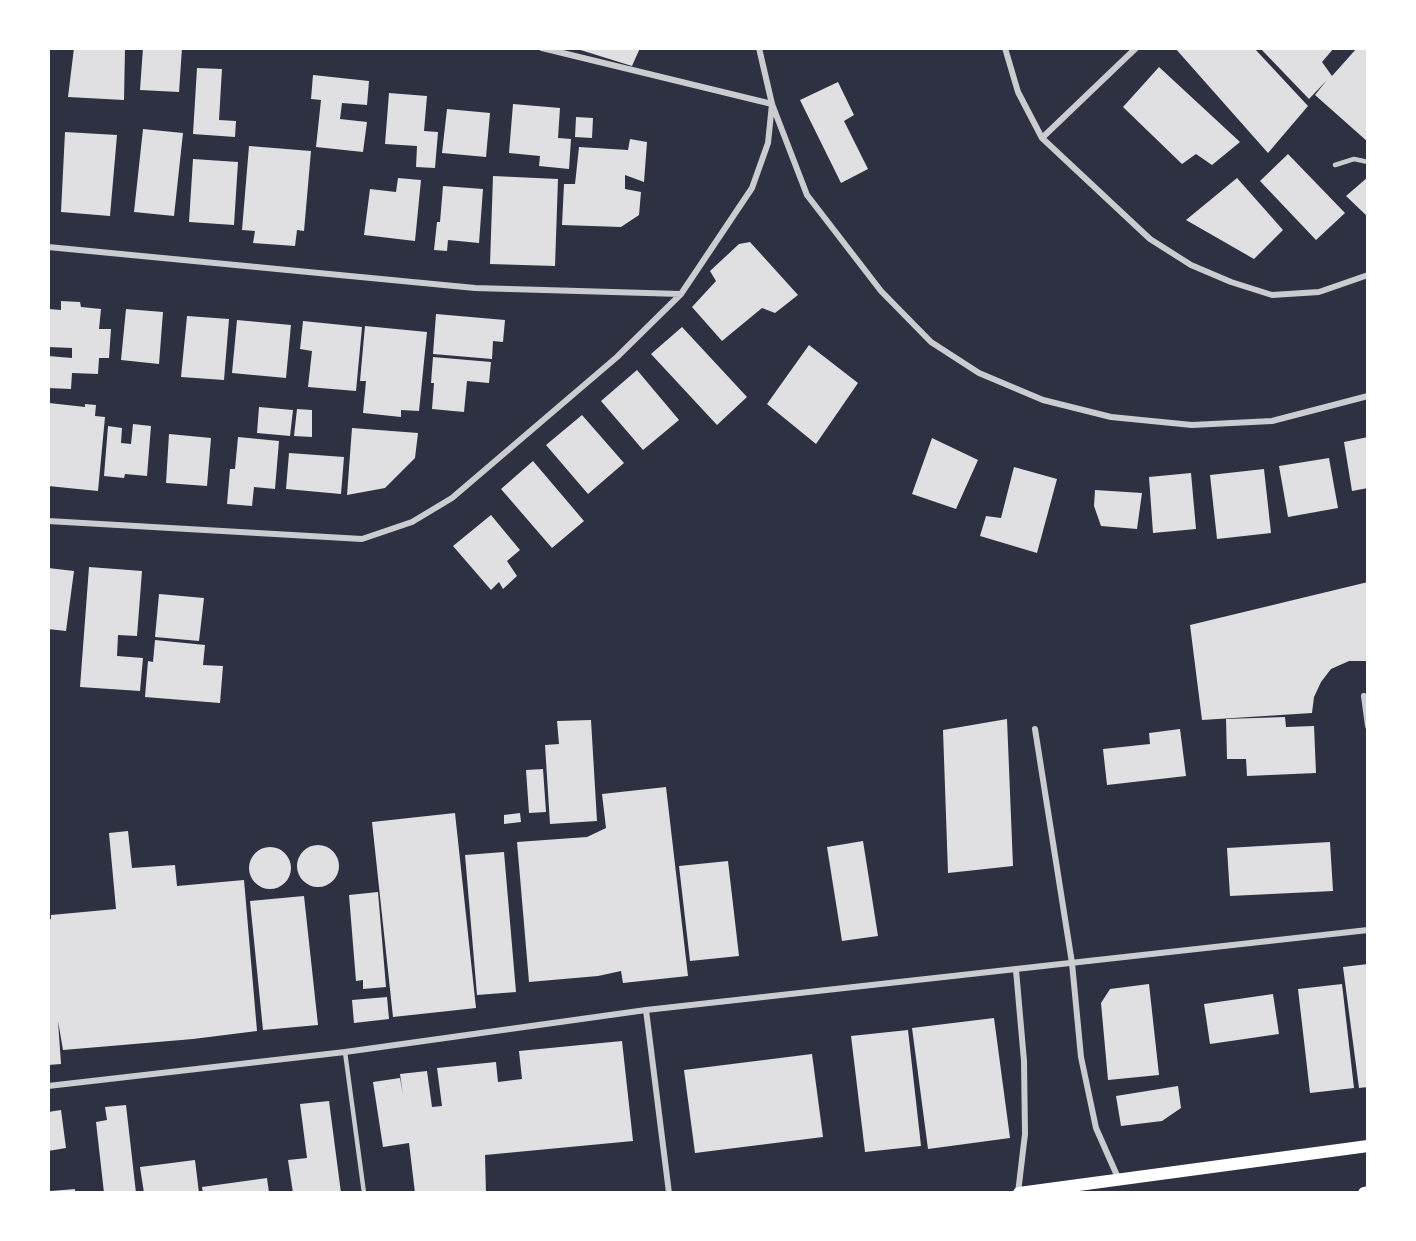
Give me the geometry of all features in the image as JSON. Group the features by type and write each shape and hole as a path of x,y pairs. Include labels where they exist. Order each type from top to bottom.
{"main road":[{"path":"1018,1193 1368,1146"}],"street":[{"path":"542,48 772,104"},
{"path":"759,48 772,104 807,195 881,291 931,342 979,373 1043,400 1111,417 1192,425 1272,422 1368,396"},
{"path":"1005,48 1018,92 1042,138 1150,239 1191,265 1272,296 1319,292 1368,275"},
{"path":"1042,138 1136,48"},
{"path":"48,521 362,539 412,522 452,498 470,483 617,357 681,294 752,188 768,143 772,104"},
{"path":"48,247 475,288 681,294"},
{"path":"1364,696 1368,726"},
{"path":"1035,729 1072,963 1081,1057 1096,1128 1119,1180"},
{"path":"48,1086 345,1053 646,1010 1368,930"},
{"path":"1016,970 1024,1061 1025,1134 1018,1193"},
{"path":"646,1010 669,1193"}],"lane":[{"path":"1335,165 1354,159 1368,162"},
{"path":"345,1053 364,1193"}],"building":[{"path":"74,48 125,48 124,100 68,97"},
{"path":"143,48 182,48 179,92 140,90"},
{"path":"574,48 640,48 632,66"},
{"path":"1175,48 1254,48 1308,106 1268,153"},
{"path":"1260,48 1334,48 1322,62 1332,76 1357,48 1368,48 1368,142 1315,95 1327,80 1309,99"},
{"path":"1159,67 1240,142 1212,165 1196,154 1182,164 1123,107"},
{"path":"197,68 222,69 219,120 236,121 235,137 193,134"},
{"path":"313,75 369,81 367,105 342,103 340,119 367,122 363,152 316,147 321,100 311,99"},
{"path":"838,82 854,115 844,121 868,169 841,183 800,100"},
{"path":"389,93 427,96 424,131 438,132 435,168 416,167 417,146 385,144"},
{"path":"513,104 560,108 558,138 571,139 569,169 539,166 540,156 509,153"},
{"path":"447,109 490,113 486,157 442,153"},
{"path":"576,117 593,118 592,138 575,137"},
{"path":"143,129 183,133 174,216 134,212"},
{"path":"65,132 117,135 110,216 61,212"},
{"path":"630,139 647,142 644,182 625,175 625,189 641,192 639,215 621,227 562,225 564,184 575,184 579,147 628,150"},
{"path":"249,146 311,151 304,231 297,230 295,246 253,243 255,231 242,230"},
{"path":"1288,154 1345,213 1316,240 1260,181"},
{"path":"193,159 238,162 234,225 189,222"},
{"path":"493,176 558,179 555,266 490,264"},
{"path":"1368,177 1368,217 1346,196"},
{"path":"398,178 421,180 415,241 364,235 370,189 396,192"},
{"path":"1237,178 1283,230 1254,259 1186,220"},
{"path":"443,186 483,189 479,243 448,240 447,251 434,250 437,222 440,222"},
{"path":"750,242 798,295 775,313 762,308 722,341 692,307 716,281 710,271 739,244"},
{"path":"61,301 80,302 81,307 101,309 99,329 111,329 109,358 99,358 98,374 72,373 71,389 48,388 48,356 72,358 72,348 48,347 49,309 61,310"},
{"path":"126,309 163,312 159,364 121,360"},
{"path":"436,314 505,320 503,342 493,341 492,359 433,354"},
{"path":"187,316 229,319 224,380 181,377"},
{"path":"237,320 291,325 286,378 232,373"},
{"path":"303,321 362,327 356,391 308,387 312,351 300,349"},
{"path":"365,326 427,332 419,411 401,410 401,417 363,413 366,381 360,381"},
{"path":"682,327 747,397 717,425 651,354"},
{"path":"809,345 858,383 816,444 767,404"},
{"path":"433,357 491,362 489,383 467,381 464,412 432,409"},
{"path":"637,370 679,420 643,450 601,401"},
{"path":"49,403 85,407 85,404 96,405 95,416 105,417 98,491 48,486"},
{"path":"259,407 293,410 290,436 257,433"},
{"path":"297,409 312,410 312,437 294,436"},
{"path":"582,415 624,463 588,494 546,445"},
{"path":"133,424 151,426 147,476 125,474 124,478 104,476 108,426 122,428 121,443 131,444"},
{"path":"352,428 418,433 415,458 385,488 347,495"},
{"path":"169,434 211,438 207,486 166,483"},
{"path":"238,437 279,441 275,489 254,487 252,506 227,504 230,469 235,469"},
{"path":"1368,437 1368,488 1352,491 1344,442"},
{"path":"932,438 978,460 956,509 912,494"},
{"path":"289,453 344,457 341,494 286,489"},
{"path":"1329,458 1338,508 1288,517 1279,466"},
{"path":"533,461 584,521 552,548 501,489"},
{"path":"1014,467 1057,479 1037,553 980,536 986,516 1001,518"},
{"path":"1264,469 1271,533 1217,539 1210,475"},
{"path":"1191,473 1196,529 1153,533 1149,477"},
{"path":"1095,490 1142,493 1137,529 1101,526 1094,506"},
{"path":"491,515 520,550 507,561 517,576 503,589 499,582 491,590 453,546"},
{"path":"89,567 142,571 137,636 118,635 117,656 143,658 140,691 80,687"},
{"path":"48,568 74,571 66,631 48,629"},
{"path":"1368,582 1368,661 1349,661 1331,669 1321,682 1314,697 1312,713 1202,720 1190,625"},
{"path":"159,594 204,598 199,641 155,637"},
{"path":"155,640 205,645 203,665 223,666 220,703 145,697 148,661 153,662"},
{"path":"1285,717 1286,727 1314,726 1316,773 1247,776 1246,759 1227,759 1226,719"},
{"path":"1007,719 1013,866 948,873 943,730"},
{"path":"591,720 597,821 550,824 545,745 559,744 557,721"},
{"path":"1180,729 1186,776 1107,785 1103,749 1150,744 1149,733"},
{"path":"543,769 546,812 529,813 526,770"},
{"path":"666,787 688,976 623,983 621,971 598,976 529,982 517,842 587,837 606,828 602,794"},
{"path":"455,813 476,1008 393,1017 372,822"},
{"path":"520,813 521,822 504,824 504,815"},
{"path":"128,831 132,868 175,865 177,886 244,880 257,1031 63,1050 58,1021 61,1064 48,1065 48,920 51,919 51,915 116,909 109,833"},
{"path":"863,841 878,936 842,941 827,847"},
{"path":"1330,842 1333,891 1230,896 1227,848"},
{"path":"318,845 333,851 339,866 333,881 318,887 303,881 297,866 303,851"},
{"path":"270,847 285,853 291,868 285,883 270,889 255,883 249,868 255,853"},
{"path":"504,852 516,992 477,995 465,855"},
{"path":"728,861 739,956 690,961 679,866"},
{"path":"378,892 386,987 363,989 363,980 356,981 349,895"},
{"path":"304,896 318,1025 263,1030 250,901"},
{"path":"1368,964 1368,1087 1359,1088 1343,967"},
{"path":"1149,984 1159,1075 1108,1080 1101,1003 1110,989"},
{"path":"1342,984 1354,1088 1310,1093 1298,989"},
{"path":"1273,994 1279,1034 1210,1044 1204,1004"},
{"path":"387,997 389,1019 354,1023 352,1000"},
{"path":"994,1018 1010,1138 928,1149 912,1028"},
{"path":"908,1030 921,1146 865,1152 851,1036"},
{"path":"622,1041 633,1141 485,1155 486,1193 415,1193 409,1143 383,1147 373,1082 400,1078 403,1095 400,1074 427,1071 432,1107 442,1106 437,1068 496,1062 498,1082 522,1079 519,1051"},
{"path":"812,1054 823,1137 695,1153 684,1070"},
{"path":"1178,1086 1181,1108 1162,1121 1121,1126 1116,1096"},
{"path":"329,1101 341,1193 293,1193 288,1160 307,1158 300,1104"},
{"path":"126,1105 136,1193 104,1193 96,1122 107,1120 105,1107"},
{"path":"61,1110 66,1148 48,1151 48,1112"},
{"path":"195,1160 199,1193 144,1193 140,1167"},
{"path":"267,1178 269,1193 203,1193 202,1187"},
{"path":"75,1189 75,1193 51,1193 51,1191"}]}
